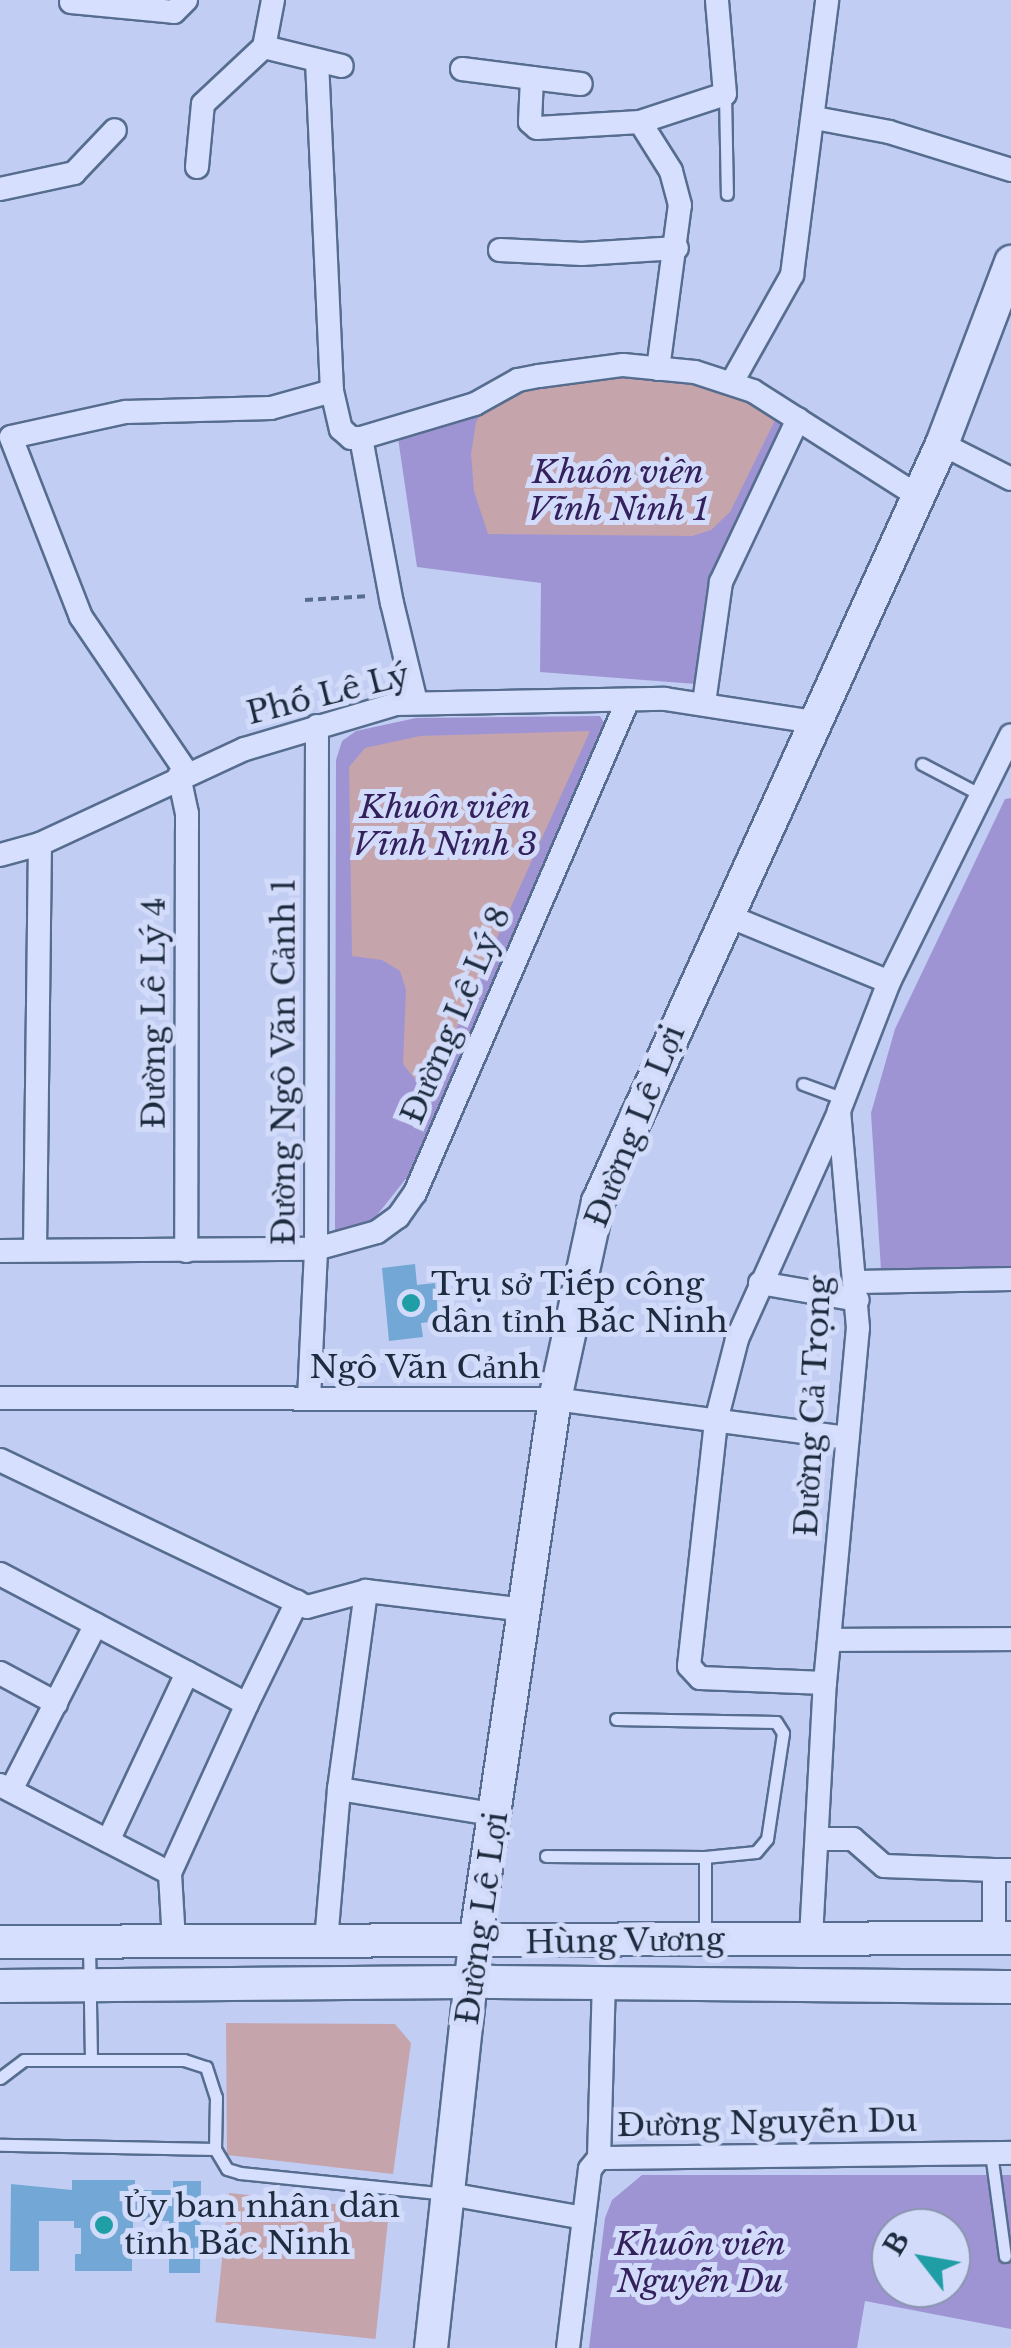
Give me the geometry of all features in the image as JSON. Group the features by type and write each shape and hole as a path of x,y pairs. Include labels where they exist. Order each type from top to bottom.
{"main road":[{"name":"Đường Lê Lợi","path":"430,2348 475,1942 554,1400 598,1202 812,722 942,444 1011,262"},
{"name":"Hùng Vương","path":"0,1942 1003,1938"},
{"name":"Hùng Vương","path":"0,1986 471,1983 1011,1987"}],"street":[{"path":"71,2 174,12 186,0"},
{"path":"197,167 204,104 264,48 272,0"},
{"path":"532,78 532,126 640,122 725,94 717,0"},
{"path":"732,382 792,275 828,0"},
{"path":"264,48 342,66"},
{"path":"317,61 332,390 341,428 351,438 475,404 518,380 623,365 694,372 732,382 918,496"},
{"path":"462,69 581,84"},
{"path":"814,118 889,132 1011,170"},
{"path":"640,122 676,180 680,205 658,369"},
{"path":"0,189 74,173 116,130"},
{"path":"500,250 582,254 677,248"},
{"path":"183,774 81,616 6,439 126,412 271,408 332,390"},
{"path":"704,703 721,582 798,419"},
{"path":"362,438 390,594 416,702"},
{"path":"942,444 1011,478"},
{"name":"Đường Lê Lý 8","path":"0,1251 316,1248 377,1232 398,1217 415,1193 628,700"},
{"name":"Phố Lê Lý","path":"0,855 40,844 183,774 317,726 416,702 704,703 812,722"},
{"name":"Đường Ngô Văn Cảnh 1","path":"309,1399 316,1248 317,726"},
{"name":"Đường Cả Trọng","path":"811,1938 825,1683 857,1291 842,1105 888,982 1011,735"},
{"name":"Đường Lê Lý 4","path":"183,774 187,814 186,1251"},
{"path":"35,1250 40,844"},
{"path":"726,916 888,982"},
{"path":"825,1683 700,1678 689,1666 716,1421 736,1339 842,1105"},
{"path":"760,1283 857,1291 1011,1279"},
{"name":"Ngô Văn Cảnh","path":"0,1398 554,1400 847,1438"},
{"path":"0,1460 297,1602 320,1606 366,1591 525,1610"},
{"path":"0,1574 247,1704"},
{"path":"326,1941 339,1788 366,1591"},
{"path":"174,1941 170,1873 297,1602"},
{"path":"96,1624 6,1788 170,1873"},
{"path":"830,1640 1011,1640"},
{"path":"108,1841 187,1672"},
{"path":"0,1673 56,1703"},
{"path":"339,1788 496,1815"},
{"path":"817,1839 853,1839 884,1866 1002,1870 1003,1938"},
{"path":"599,2158 604,1984"},
{"name":"Đường Nguyễn Du","path":"568,2348 590,2169 599,2158 1001,2153"},
{"path":"449,2194 584,2218"}],"lane":[{"path":"725,94 727,194"},
{"path":"922,764 981,795"},
{"path":"803,1084 842,1105"},
{"path":"546,1856 705,1857 763,1847 782,1727 768,1721 616,1719"},
{"path":"705,1857 705,1940"},
{"path":"89,1941 91,2058"},
{"path":"0,2078 24,2060 184,2060 206,2068 216,2096 215,2149 227,2169 449,2194"},
{"path":"0,2145 215,2149"},
{"path":"1001,2153 1005,2256"}],"path":[{"path":"305,600 390,594"}],"green space":[{"name":"Khuôn viên Vĩnh Ninh 1","path":"505,390 787,418 718,559 704,607 696,684 540,672 541,583 417,567 398,438"},
{"name":"Khuôn viên Vĩnh Ninh 3","path":"600,716 607,728 413,1170 365,1230 335,1230 336,760 342,741 356,731 416,718"},
{"path":"1011,798 1011,1274 881,1270 871,1113 895,1029 1005,799"},
{"name":"Khuôn viên Nguyễn Du","path":"642,2175 1011,2175 1011,2329 902,2308 971,2308 971,2208 871,2208 871,2302 865,2301 857,2348 589,2348 605,2218 612,2200"}],"shaded area":[{"path":"611,372 711,385 777,416 730,512 711,530 692,536 488,534 474,491 471,454 476,422 491,400 528,383"},
{"path":"590,731 435,1076 414,1078 403,1064 406,990 400,971 382,960 352,956 349,767 365,748 420,736"},
{"path":"226,2023 395,2024 411,2043 393,2174 227,2155"},
{"path":"229,2193 389,2210 376,2339 215,2322"}],"building":[{"name":"Trụ sở Tiếp công dân tỉnh Bắc Ninh","path":"415,1264 417,1285 435,1283 439,1321 421,1323 423,1337 389,1341 382,1268"},
{"name":"Ủy ban nhân dân tỉnh Bắc Ninh","path":"72,2180 135,2180 135,2190 173,2190 173,2181 201,2181 200,2273 169,2273 169,2221 133,2221 133,2228 126,2228 126,2258 132,2258 132,2271 75,2271 75,2254 81,2254 81,2228 74,2228 74,2221 39,2221 39,2271 10,2271 11,2184 72,2190"}],"place":[{"name":"Trụ sở Tiếp công dân tỉnh Bắc Ninh","path":"411,1303"},
{"name":"Ủy ban nhân dân tỉnh Bắc Ninh","path":"104,2225"}]}
